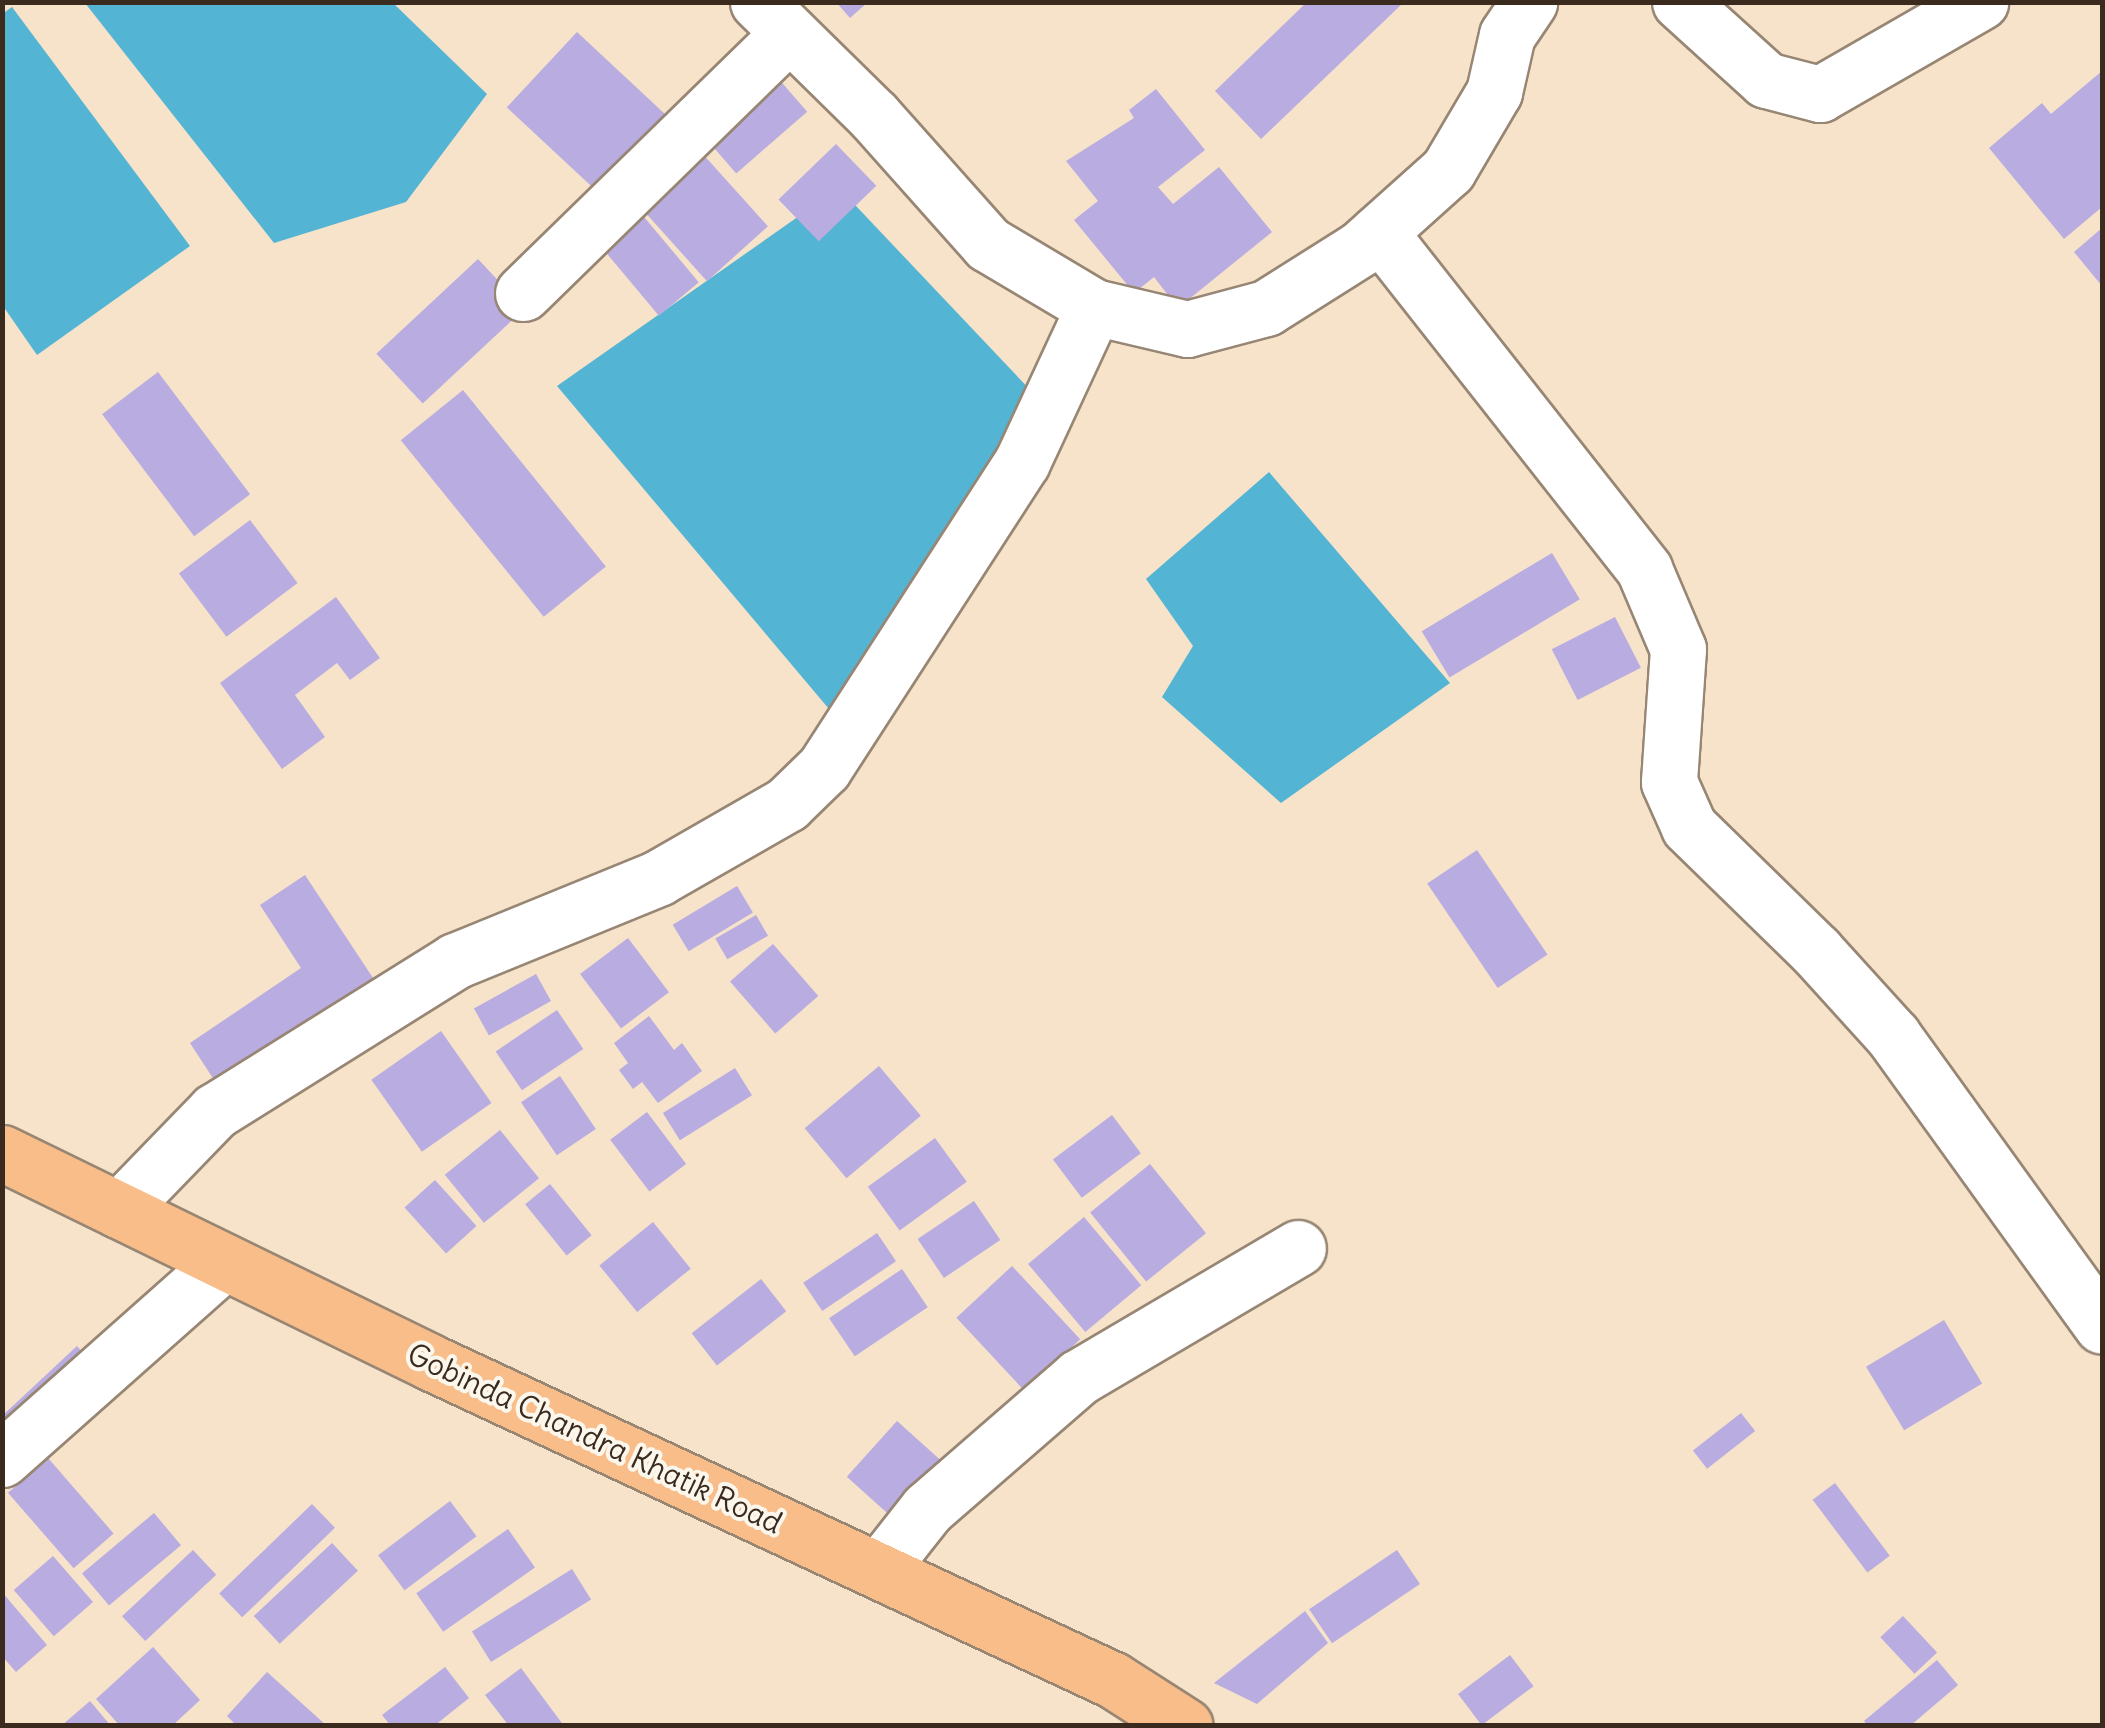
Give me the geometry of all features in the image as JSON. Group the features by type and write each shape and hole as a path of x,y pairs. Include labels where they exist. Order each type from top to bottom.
{"main road":[{"name":"Gobinda Chandra Khatik Road","path":"2,1152 224,1262 1113,1680 1185,1726"}],"street":[{"path":"523,294 774,18 988,244 1094,307 1187,329 1266,308 1379,232 1448,170 1494,92 1507,35 1528,2"},
{"path":"1680,2 1766,80 1820,94 1980,2"},
{"path":"1379,232 1644,568 1678,648 1668,782 1689,828 1816,951 1893,1036 2102,1326"},
{"path":"119,1210 215,1110 456,962 658,878 787,804 824,768 1022,462 1094,307"},
{"path":"879,1570 926,1509 1079,1376 1298,1248"},
{"path":"2,1459 224,1262"}],"water":[{"path":"85,3 393,3 487,94 406,202 274,243"},
{"path":"12,7 190,246 37,355 3,306 2,14"},
{"path":"839,188 1034,394 829,709 557,386"},
{"path":"1269,472 1450,683 1281,803 1162,697 1193,646 1146,579"}],"building":[{"path":"836,2 868,2 850,18"},
{"path":"1307,2 1404,2 1261,139 1215,91"},
{"path":"577,32 676,125 606,200 507,107"},
{"path":"2102,71 2102,207 2064,239 1989,148 2042,103 2051,114"},
{"path":"777,77 807,112 736,173 706,139"},
{"path":"1156,89 1205,150 1158,187 1173,204 1219,167 1272,232 1178,308 1154,277 1134,293 1074,220 1098,201 1066,161 1134,118 1129,110"},
{"path":"836,144 876,186 819,241 778,200"},
{"path":"701,152 768,226 707,281 640,207"},
{"path":"639,211 699,282 659,316 599,244"},
{"path":"2102,228 2102,286 2074,252"},
{"path":"478,259 524,309 423,404 376,354"},
{"path":"158,372 250,494 194,536 102,414"},
{"path":"463,390 606,566 544,617 401,440"},
{"path":"250,520 298,583 226,637 179,574"},
{"path":"1552,553 1580,599 1450,678 1422,631"},
{"path":"336,597 380,658 350,680 337,663 295,695 325,737 282,769 220,683"},
{"path":"1615,617 1641,668 1578,700 1552,649"},
{"path":"1477,850 1547,954 1498,988 1427,884"},
{"path":"305,875 375,981 218,1086 190,1043 301,968 260,905"},
{"path":"737,886 753,913 689,951 673,925"},
{"path":"756,915 768,936 727,959 715,939"},
{"path":"628,938 669,992 621,1028 580,974"},
{"path":"773,944 818,996 775,1033 730,981"},
{"path":"536,974 551,1001 489,1036 474,1008"},
{"path":"557,1010 583,1049 522,1090 496,1051"},
{"path":"649,1016 674,1050 682,1043 702,1071 658,1103 642,1082 633,1089 619,1070 628,1063 614,1043"},
{"path":"441,1031 491,1103 422,1152 371,1080"},
{"path":"879,1066 921,1116 846,1178 805,1128"},
{"path":"735,1068 752,1095 680,1140 663,1113"},
{"path":"560,1076 596,1129 557,1155 521,1102"},
{"path":"647,1112 686,1164 649,1192 610,1140"},
{"path":"1112,1115 1141,1153 1082,1198 1053,1160"},
{"path":"500,1130 539,1178 484,1223 445,1175"},
{"path":"935,1138 967,1182 900,1230 868,1187"},
{"path":"1150,1164 1206,1233 1146,1282 1090,1212"},
{"path":"435,1180 476,1226 446,1254 405,1207"},
{"path":"550,1184 592,1235 567,1255 525,1204"},
{"path":"974,1201 1000,1240 944,1278 918,1239"},
{"path":"1084,1217 1141,1285 1085,1332 1028,1264"},
{"path":"653,1222 691,1269 637,1312 599,1265"},
{"path":"877,1233 896,1261 822,1311 803,1283"},
{"path":"1012,1266 1080,1339 1025,1391 956,1318"},
{"path":"902,1269 928,1307 855,1356 829,1318"},
{"path":"761,1279 786,1311 717,1365 692,1333"},
{"path":"1944,1320 1982,1383 1904,1430 1866,1367"},
{"path":"77,1346 96,1367 2,1438 2,1416"},
{"path":"1741,1413 1755,1431 1707,1469 1693,1451"},
{"path":"897,1421 942,1462 892,1518 847,1477"},
{"path":"48,1458 114,1533 74,1568 8,1493"},
{"path":"1835,1483 1890,1556 1867,1573 1813,1500"},
{"path":"450,1501 476,1536 405,1590 378,1555"},
{"path":"312,1504 335,1528 242,1617 219,1594"},
{"path":"154,1513 181,1545 109,1606 82,1573"},
{"path":"508,1529 535,1568 443,1632 416,1593"},
{"path":"332,1543 358,1571 280,1644 254,1616"},
{"path":"193,1550 216,1575 145,1641 122,1616"},
{"path":"1397,1550 1420,1584 1332,1643 1309,1609"},
{"path":"53,1556 93,1602 54,1636 14,1590"},
{"path":"572,1569 591,1600 491,1662 472,1632"},
{"path":"2,1592 47,1645 16,1672 2,1656"},
{"path":"1305,1611 1328,1643 1257,1704 1214,1683"},
{"path":"1903,1616 1937,1653 1914,1674 1880,1637"},
{"path":"153,1647 200,1700 172,1726 120,1726 96,1699"},
{"path":"1510,1655 1533,1686 1482,1725 1458,1694"},
{"path":"1937,1660 1958,1685 1910,1726 1868,1726 1864,1721"},
{"path":"445,1667 469,1698 434,1726 391,1726 382,1715"},
{"path":"521,1668 564,1726 509,1726 485,1695"},
{"path":"267,1672 327,1726 237,1726 227,1716"},
{"path":"90,1701 111,1726 61,1726"}]}
